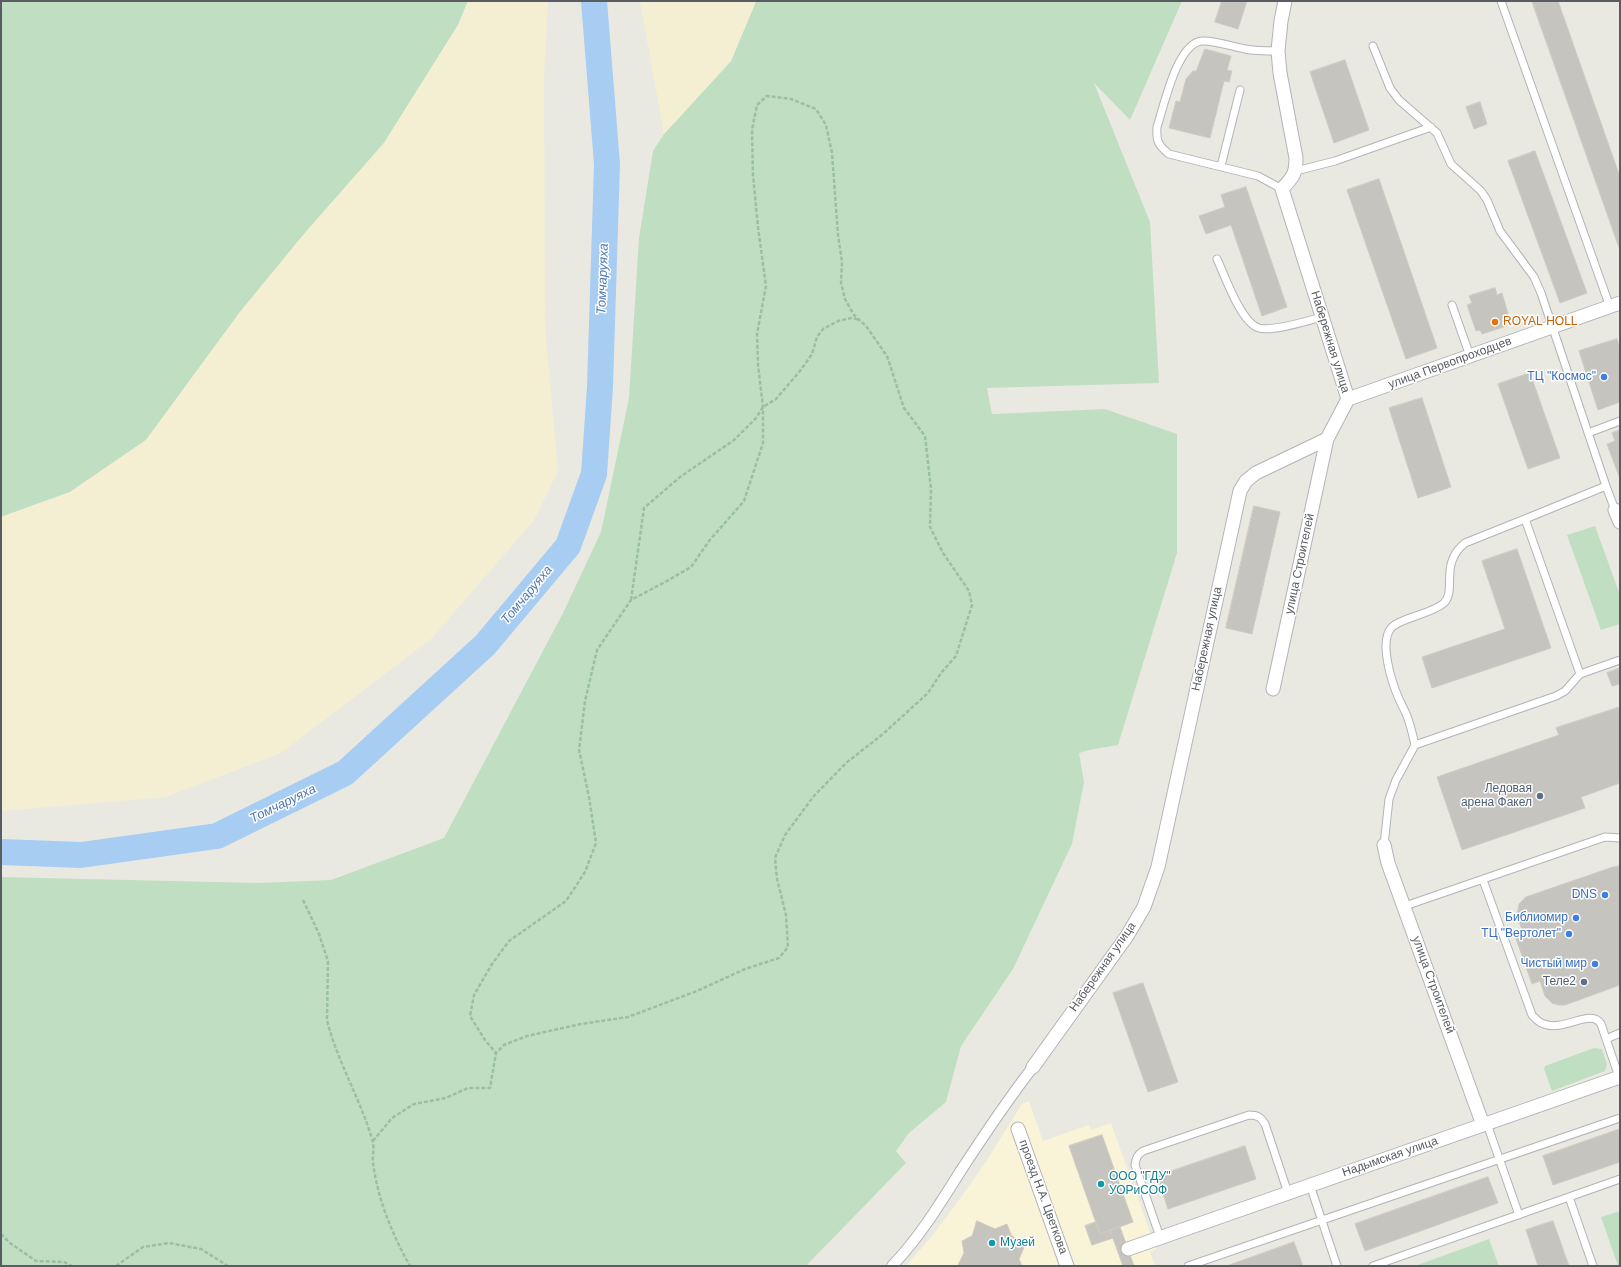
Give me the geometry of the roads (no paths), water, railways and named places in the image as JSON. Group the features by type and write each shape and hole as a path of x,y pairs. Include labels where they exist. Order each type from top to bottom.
{"street":[{"path":"1282,189 1291,180 1296,171 1296,158 1280,73 1278,51 1285,1"},
{"name":"Набережная улица","path":"892,1266 902,1256 930,1218 1004,1105 1127,936 1144,907 1158,867 1240,491 1246,481 1256,473 1328,439 1348,399 1282,189"},
{"name":"улица Первопроходцев","path":"1348,399 1615,305"},
{"name":"улица Строителей","path":"1273,689 1328,439"},
{"path":"1618,509 1620,522"},
{"name":"улица Строителей","path":"1384,845 1388,863 1485,1124"},
{"name":"Надымская улица","path":"1128,1248 1620,1077"},
{"name":"проезд Н.А. Цветкова","path":"1018,1128 1067,1266"}],"lane":[{"path":"1500,1 1615,305"},
{"path":"1278,51 1247,50 1204,40 1194,42 1186,50 1178,62 1157,127 1156,138 1160,147 1169,154 1258,176 1282,189"},
{"path":"1373,46 1390,88 1399,100 1437,133 1451,164 1481,191 1487,200 1500,231 1534,277 1541,292 1606,486 1618,509"},
{"path":"1221,166 1240,90"},
{"path":"1296,171 1335,161 1431,127"},
{"path":"1217,259 1243,316 1259,329 1272,329 1322,317"},
{"path":"1452,305 1470,356"},
{"path":"1588,432 1620,421"},
{"path":"1415,745 1408,717 1399,700 1390,673 1386,645 1387,634 1393,626 1436,608 1445,602 1449,594 1449,569 1452,558 1457,549 1465,542 1606,486"},
{"path":"1525,519 1580,674"},
{"path":"1384,845 1389,799 1396,780 1415,745 1556,696 1565,691 1580,674 1620,660"},
{"path":"1405,906 1605,837 1620,838"},
{"path":"1483,880 1532,1015 1545,1025 1556,1027 1592,1017 1598,1019 1620,1077"},
{"path":"1606,1039 1620,1033"},
{"path":"1160,1237 1136,1165 1138,1155 1144,1151 1249,1116 1256,1116 1262,1119 1265,1124 1288,1193"},
{"path":"1188,1266 1620,1118"},
{"path":"1485,1124 1519,1214"},
{"path":"1376,1265 1620,1179"},
{"path":"1310,1185 1337,1266"},
{"path":"1569,1197 1593,1266"}],"waterway":[{"name":"Томчаруяха","path":"1,852 81,855 217,836 345,773 485,645 568,546 594,474 600,387 607,164 594,1"}],"place":[{"name":"ROYAL HOLL","path":"1495,322"},
{"name":"ТЦ \"Космос\"","path":"1604,377"},
{"name":"Ледовая арена Факел","path":"1540,796"},
{"name":"DNS","path":"1605,895"},
{"name":"Библиомир","path":"1576,918"},
{"name":"ТЦ \"Вертолет\"","path":"1569,934"},
{"name":"Чистый мир","path":"1595,964"},
{"name":"Теле2","path":"1584,982"},
{"name":"ООО \"ГДУ\" УОРиСОФ","path":"1101,1184"},
{"name":"Музей","path":"992,1243"}]}
